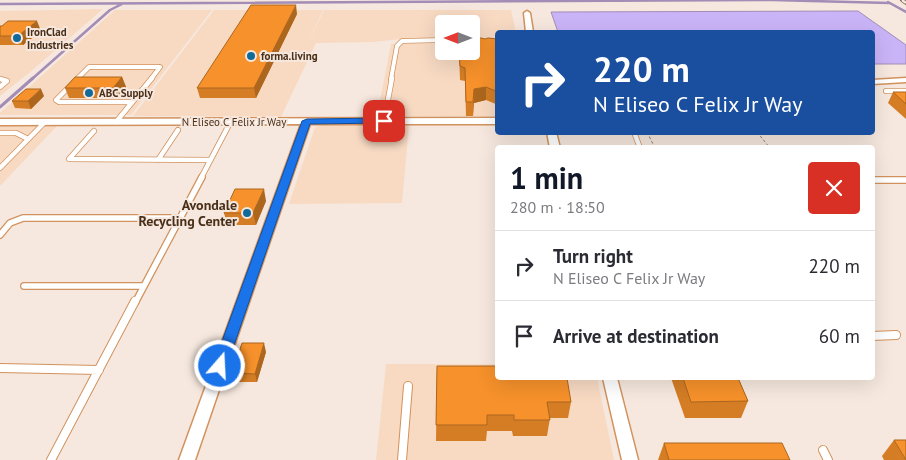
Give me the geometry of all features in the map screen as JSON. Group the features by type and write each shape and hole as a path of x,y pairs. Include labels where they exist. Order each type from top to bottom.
{"street":[{"path":"527,13 530,30"},
{"path":"875,82 906,80"},
{"path":"187,460 307,121"},
{"name":"N Eliseo C Felix Jr Way","path":"0,122 495,121"},
{"path":"610,380 630,460"}],"lane":[{"path":"384,121 397,46 402,41 408,40 435,40"},
{"path":"116,122 132,102 160,67 89,67 56,100 59,102 132,102"},
{"path":"0,79 7,81 0,87"},
{"path":"886,91 906,91"},
{"path":"52,460 231,121"},
{"path":"0,168 45,122"},
{"path":"158,160 178,130"},
{"path":"94,131 69,159 210,160"},
{"path":"0,133 16,133 28,139"},
{"path":"875,180 906,180"},
{"path":"0,235 10,223 23,218 180,218"},
{"path":"24,286 144,286"},
{"path":"875,336 896,335"},
{"path":"0,368 99,370"},
{"path":"402,460 408,386"},
{"path":"823,450 828,460"}],"path":[{"path":"759,135 768,145"}],"shaded area":[{"path":"103,9 29,73 0,96 0,11"},
{"path":"115,10 212,10 131,115 0,115 0,113"},
{"path":"214,10 323,10 308,43 324,10 511,10 516,30 495,30 495,38 480,38 480,15 435,15 435,38 316,43 281,117 133,116"},
{"path":"858,11 906,45 906,64 875,64 875,30 557,30 551,12"},
{"path":"435,43 435,60 480,60 480,48 495,44 495,116 377,116 391,44"},
{"path":"323,125 409,126 402,203 289,204 315,127"},
{"path":"0,126 57,126 0,186"},
{"path":"386,364 495,364 495,380 597,380 614,460 376,460"}],"building":[{"name":"forma.living","path":"251,5 296,5 254,88 197,88"},
{"path":"8,21 37,21 18,36 0,36 0,26"},
{"path":"480,38 495,39 495,91 486,87 474,89 473,102 466,102 465,68 460,66 460,60 480,60"},
{"path":"75,77 122,77 113,88 65,88"},
{"path":"26,89 41,89 28,101 12,101"},
{"path":"893,92 906,92 906,104"},
{"path":"235,189 264,189 253,213 224,213"},
{"path":"242,343 264,343 255,374 232,373"},
{"path":"437,366 495,366 495,380 567,380 571,402 547,402 550,420 514,420 514,415 487,415 487,425 436,425"},
{"path":"684,380 739,380 748,401 691,402"},
{"path":"894,440 906,440 906,460"},
{"path":"664,443 782,443 790,460 669,460"}],"waterway":[{"path":"0,4 772,0 889,3"},
{"path":"888,2 906,12"},
{"path":"32,79 110,10 122,4"},
{"path":"0,107 33,78"}],"railway":[{"path":"902,0 906,3"}],"place":[{"name":"IronClad Industries","path":"17,38"},
{"name":"forma.living","path":"251,56"},
{"name":"ABC Supply","path":"89,93"},
{"name":"Avondale Recycling Center","path":"247,213"}],"route":[{"path":"220,366 307,121 384,121"}]}
